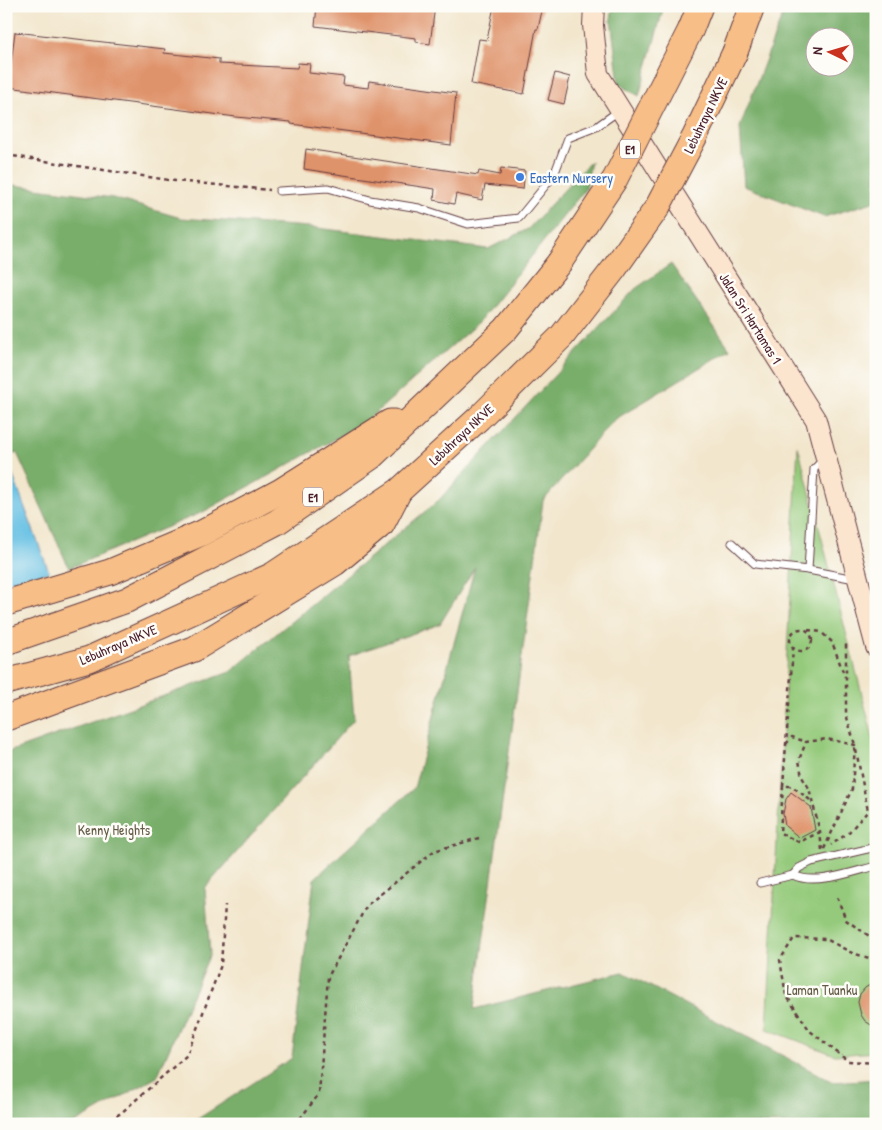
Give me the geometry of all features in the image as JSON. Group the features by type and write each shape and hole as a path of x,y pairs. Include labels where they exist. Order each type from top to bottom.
{"highway":[{"name":"E1","path":"6,642 127,600 277,522 372,457 506,329 560,263 615,179 691,30 700,6"},
{"name":"Lebuhraya NKVE","path":"6,682 89,658 273,575 399,491 479,418 562,336 614,269 657,208 695,136 735,52 752,6"},
{"path":"6,603 110,572 202,533 281,491 390,422 411,419"},
{"path":"6,718 194,649 335,563 382,524 399,491"}],"street":[{"name":"Jalan Sri Hartamas 1","path":"594,6 593,25 598,74 816,420 876,647"}],"lane":[{"path":"279,191 328,188 370,200 419,208 468,224 519,218 554,175 568,138 596,127 620,110"},
{"path":"808,570 814,469 825,457"},
{"path":"732,543 755,564 808,570 858,579"},
{"path":"760,883 793,875 799,868 811,862 876,847"},
{"path":"793,875 802,879 815,880 876,866"}],"path":[{"path":"6,156 175,181 279,191"},
{"path":"820,832 799,842 780,833 793,648 790,642 791,634 797,629 821,632 832,642 846,678"},
{"path":"793,648 803,652 812,645 812,637 805,629"},
{"path":"823,851 848,833 868,811 855,745 846,714 846,642"},
{"path":"786,746 792,737 806,742 827,739 855,745"},
{"path":"806,742 800,760 802,777 809,788 823,851"},
{"path":"823,851 852,789 855,745"},
{"path":"783,786 792,786 811,800"},
{"path":"294,1124 319,1094 328,977 367,905 434,851 479,838"},
{"path":"837,897 846,920 874,940 876,944"},
{"path":"103,1124 121,1113 186,1055 221,965 226,905"},
{"path":"876,960 852,953 826,939 794,938 780,960 786,995 810,1031 848,1061 876,1063"}],"green space":[{"path":"613,6 664,6 639,96 619,84 611,19"},
{"path":"786,6 876,6 876,201 824,217 744,186 740,127"},
{"path":"591,161 586,188 480,321 364,423 203,512 69,568 17,453 6,457 6,184 113,198 181,218 309,227 488,249 528,229"},
{"name":"Kenny Heights","path":"671,264 730,349 614,420 543,501 474,1009 623,972 833,1082 876,1079 876,1124 190,1124 292,1058 314,879 414,788 475,567 440,624 349,656 354,719 205,888 210,954 157,1077 73,1124 6,1124 6,753 230,672 439,500 635,289"},
{"name":"Laman Tuanku","path":"798,446 876,749 876,1052 835,1055 767,1029"}],"water":[{"path":"10,468 49,572 6,583 6,470"}],"building":[{"path":"317,6 435,6 430,44 416,42 416,38 315,26"},
{"path":"494,6 543,6 538,29 536,29 524,94 471,84 479,39 487,40"},
{"path":"15,32 165,49 164,53 219,59 219,64 297,68 298,63 310,64 309,73 344,77 343,85 368,88 369,81 456,93 451,145 291,124 291,122 236,117 8,87"},
{"path":"555,73 570,77 564,104 548,100"},
{"path":"306,149 478,175 479,171 500,175 501,168 525,171 523,189 485,185 482,200 456,194 454,204 434,200 435,189 304,169"},
{"path":"791,792 811,807 815,830 800,838 785,826 783,814 786,799"},
{"path":"876,981 876,1028 865,1021 861,1015 858,1002 860,994 865,988"}],"place":[{"name":"Eastern Nursery","path":"520,177"}]}
